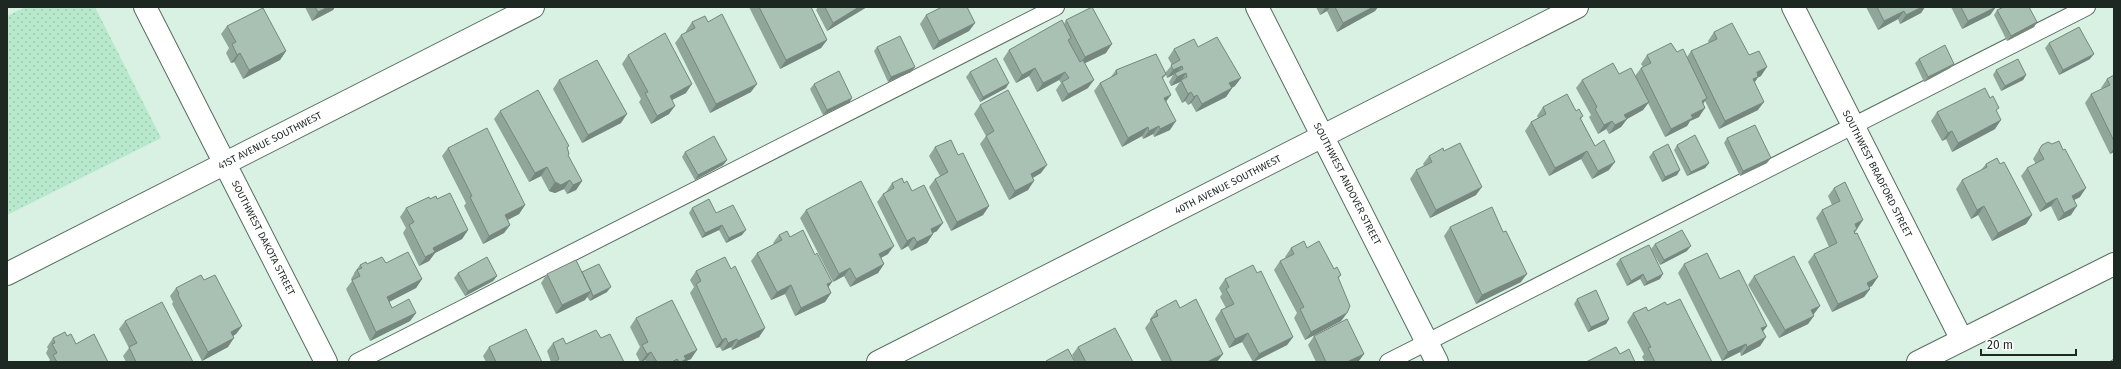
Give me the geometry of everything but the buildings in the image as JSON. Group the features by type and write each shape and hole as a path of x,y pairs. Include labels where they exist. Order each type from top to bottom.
{"street":[{"name":"SOUTHWEST DAKOTA STREET","path":"145,7 326,362"},
{"name":"41ST AVENUE SOUTHWEST","path":"7,274 533,7"},
{"name":"SOUTHWEST ANDOVER STREET","path":"1257,7 1437,362"},
{"name":"40TH AVENUE SOUTHWEST","path":"878,362 1577,7"},
{"name":"SOUTHWEST BRADFORD STREET","path":"1793,7 1962,340"},
{"path":"1918,362 2114,264"}],"lane":[{"path":"357,362 1056,7"},
{"path":"1388,362 2086,7"}],"green space":[{"path":"26,7 95,7 161,138 7,215 7,16"}]}
